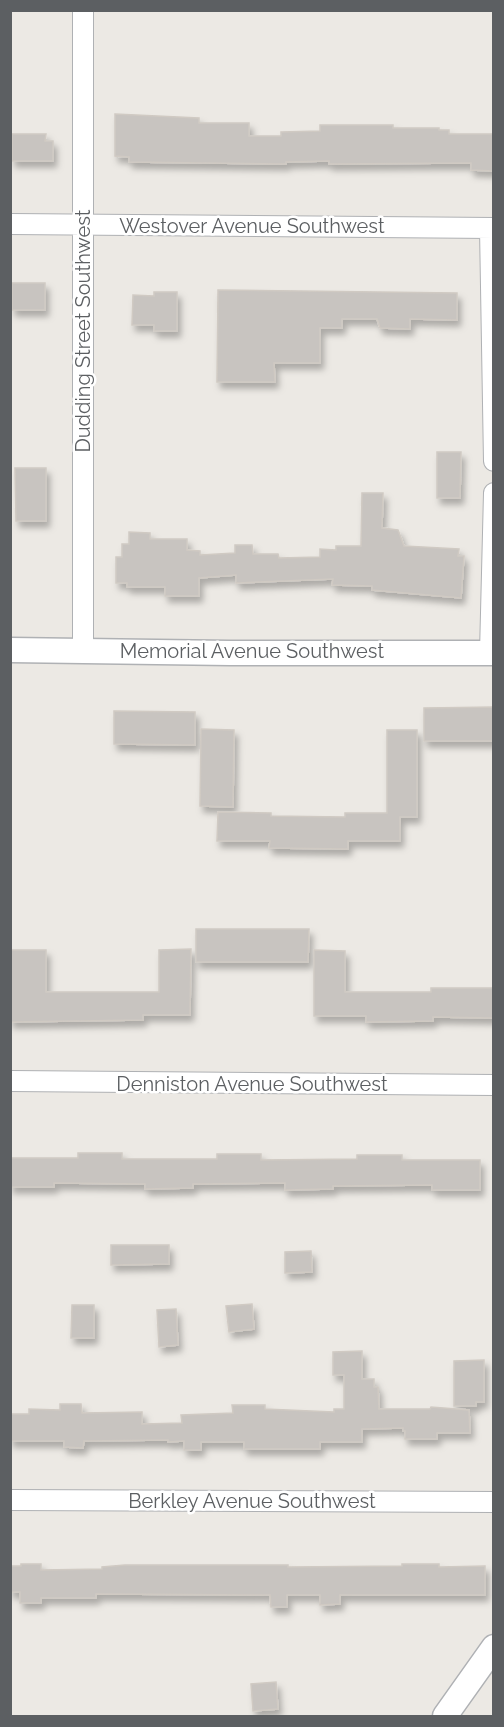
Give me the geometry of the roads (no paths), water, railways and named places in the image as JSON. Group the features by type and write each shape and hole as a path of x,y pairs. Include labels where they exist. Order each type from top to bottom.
{"street":[{"name":"Dudding Street Southwest","path":"83,10 83,651"},
{"name":"Westover Avenue Southwest","path":"10,224 492,228"},
{"path":"492,228 494,461"},
{"path":"492,653 494,493"},
{"name":"Memorial Avenue Southwest","path":"10,650 492,653"},
{"name":"Denniston Avenue Southwest","path":"10,1081 494,1084"},
{"name":"Berkley Avenue Southwest","path":"10,1500 494,1502"},
{"path":"445,1716 494,1647"}]}
